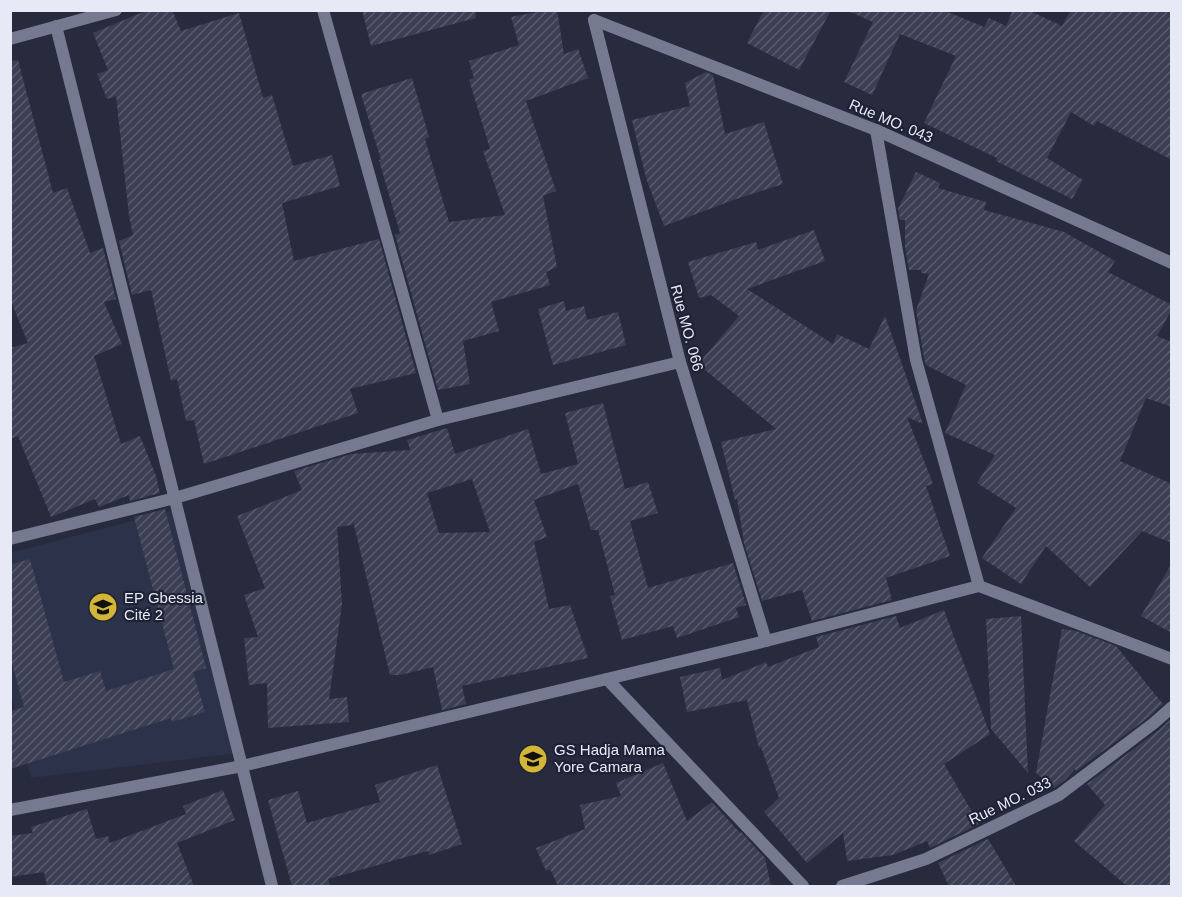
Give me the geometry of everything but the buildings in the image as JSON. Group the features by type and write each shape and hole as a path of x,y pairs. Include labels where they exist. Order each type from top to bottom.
{"street":[{"path":"10,39 116,10"},
{"path":"323,10 438,420"},
{"name":"Rue MO. 043","path":"594,20 876,130 1172,263"},
{"name":"Rue MO. 066","path":"594,20 680,362 766,641"},
{"path":"56,26 272,886"},
{"path":"876,130 916,360 979,586"},
{"path":"10,539 175,498 438,420 680,362"},
{"path":"10,810 242,766 766,641 979,586 1172,659"},
{"path":"607,679 803,886"},
{"name":"Rue MO. 033","path":"842,886 926,859 1059,795 1172,707"}],"shaded area":[{"name":"EP Gbessia Cité 2","path":"174,510 209,662 238,753 31,778 11,693 10,553"}],"place":[{"name":"EP Gbessia Cité 2","path":"103,607"},
{"name":"GS Hadja Mama Yore Camara","path":"533,759"}]}
